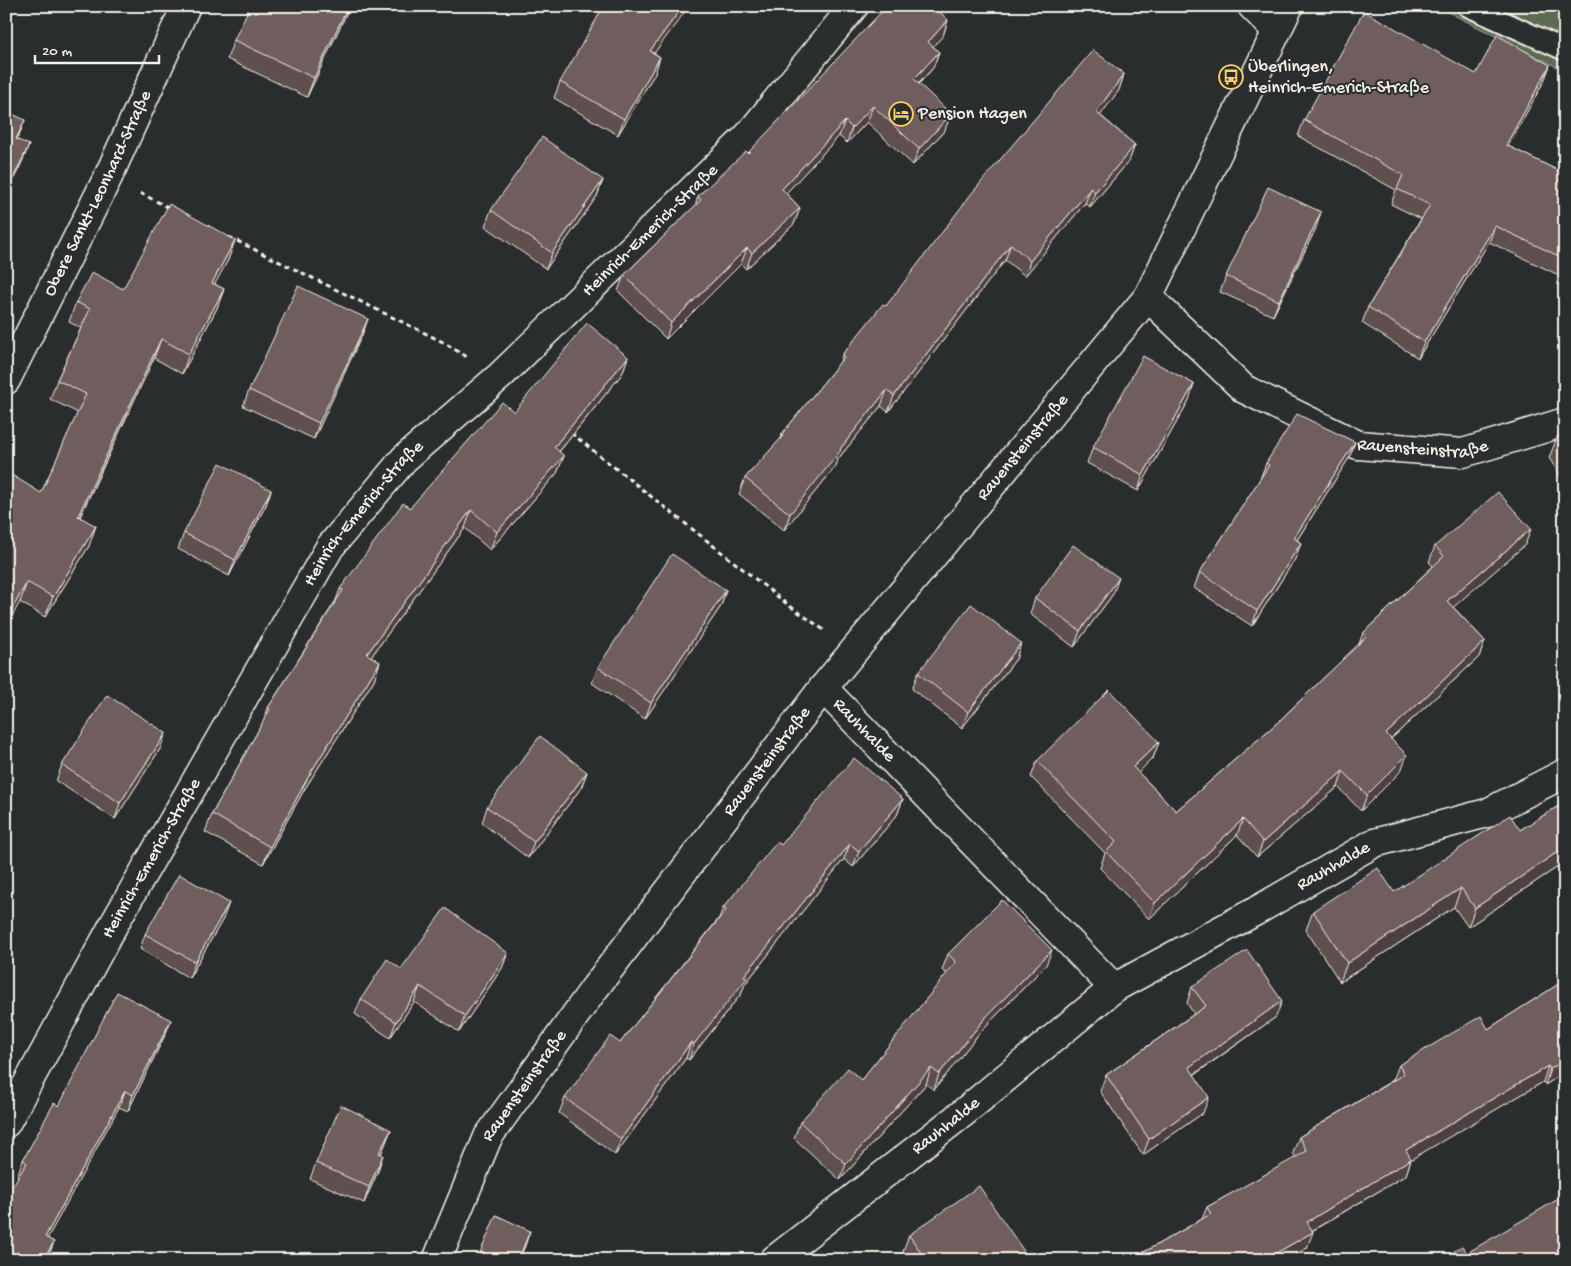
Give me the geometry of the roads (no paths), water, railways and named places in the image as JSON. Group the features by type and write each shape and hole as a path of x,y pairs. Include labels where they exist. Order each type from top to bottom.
{"street":[{"name":"Obere Sankt-Leonhard-Straße","path":"6,380 108,177 186,6"},
{"name":"Heinrich-Emerich-Straße","path":"6,1124 114,924 330,547 404,460 500,376 747,137 854,6"},
{"path":"1252,6 1277,31"},
{"name":"Rauensteinstraße","path":"437,1260 488,1137 594,989 824,688 1148,297 1289,6"},
{"name":"Rauensteinstraße","path":"1148,297 1244,389 1358,445 1463,453 1565,422"},
{"name":"Rauhhalde","path":"824,688 1114,988"},
{"name":"Rauhhalde","path":"774,1260 963,1113 1114,988 1256,911 1374,843 1487,813 1565,773"}],"lane":[{"path":"1468,6 1565,50"}],"place":[{"name":"Überlingen, Heinrich-Emerich-Straße","path":"1231,77"},
{"name":"Pension Hagen","path":"901,114"}]}
